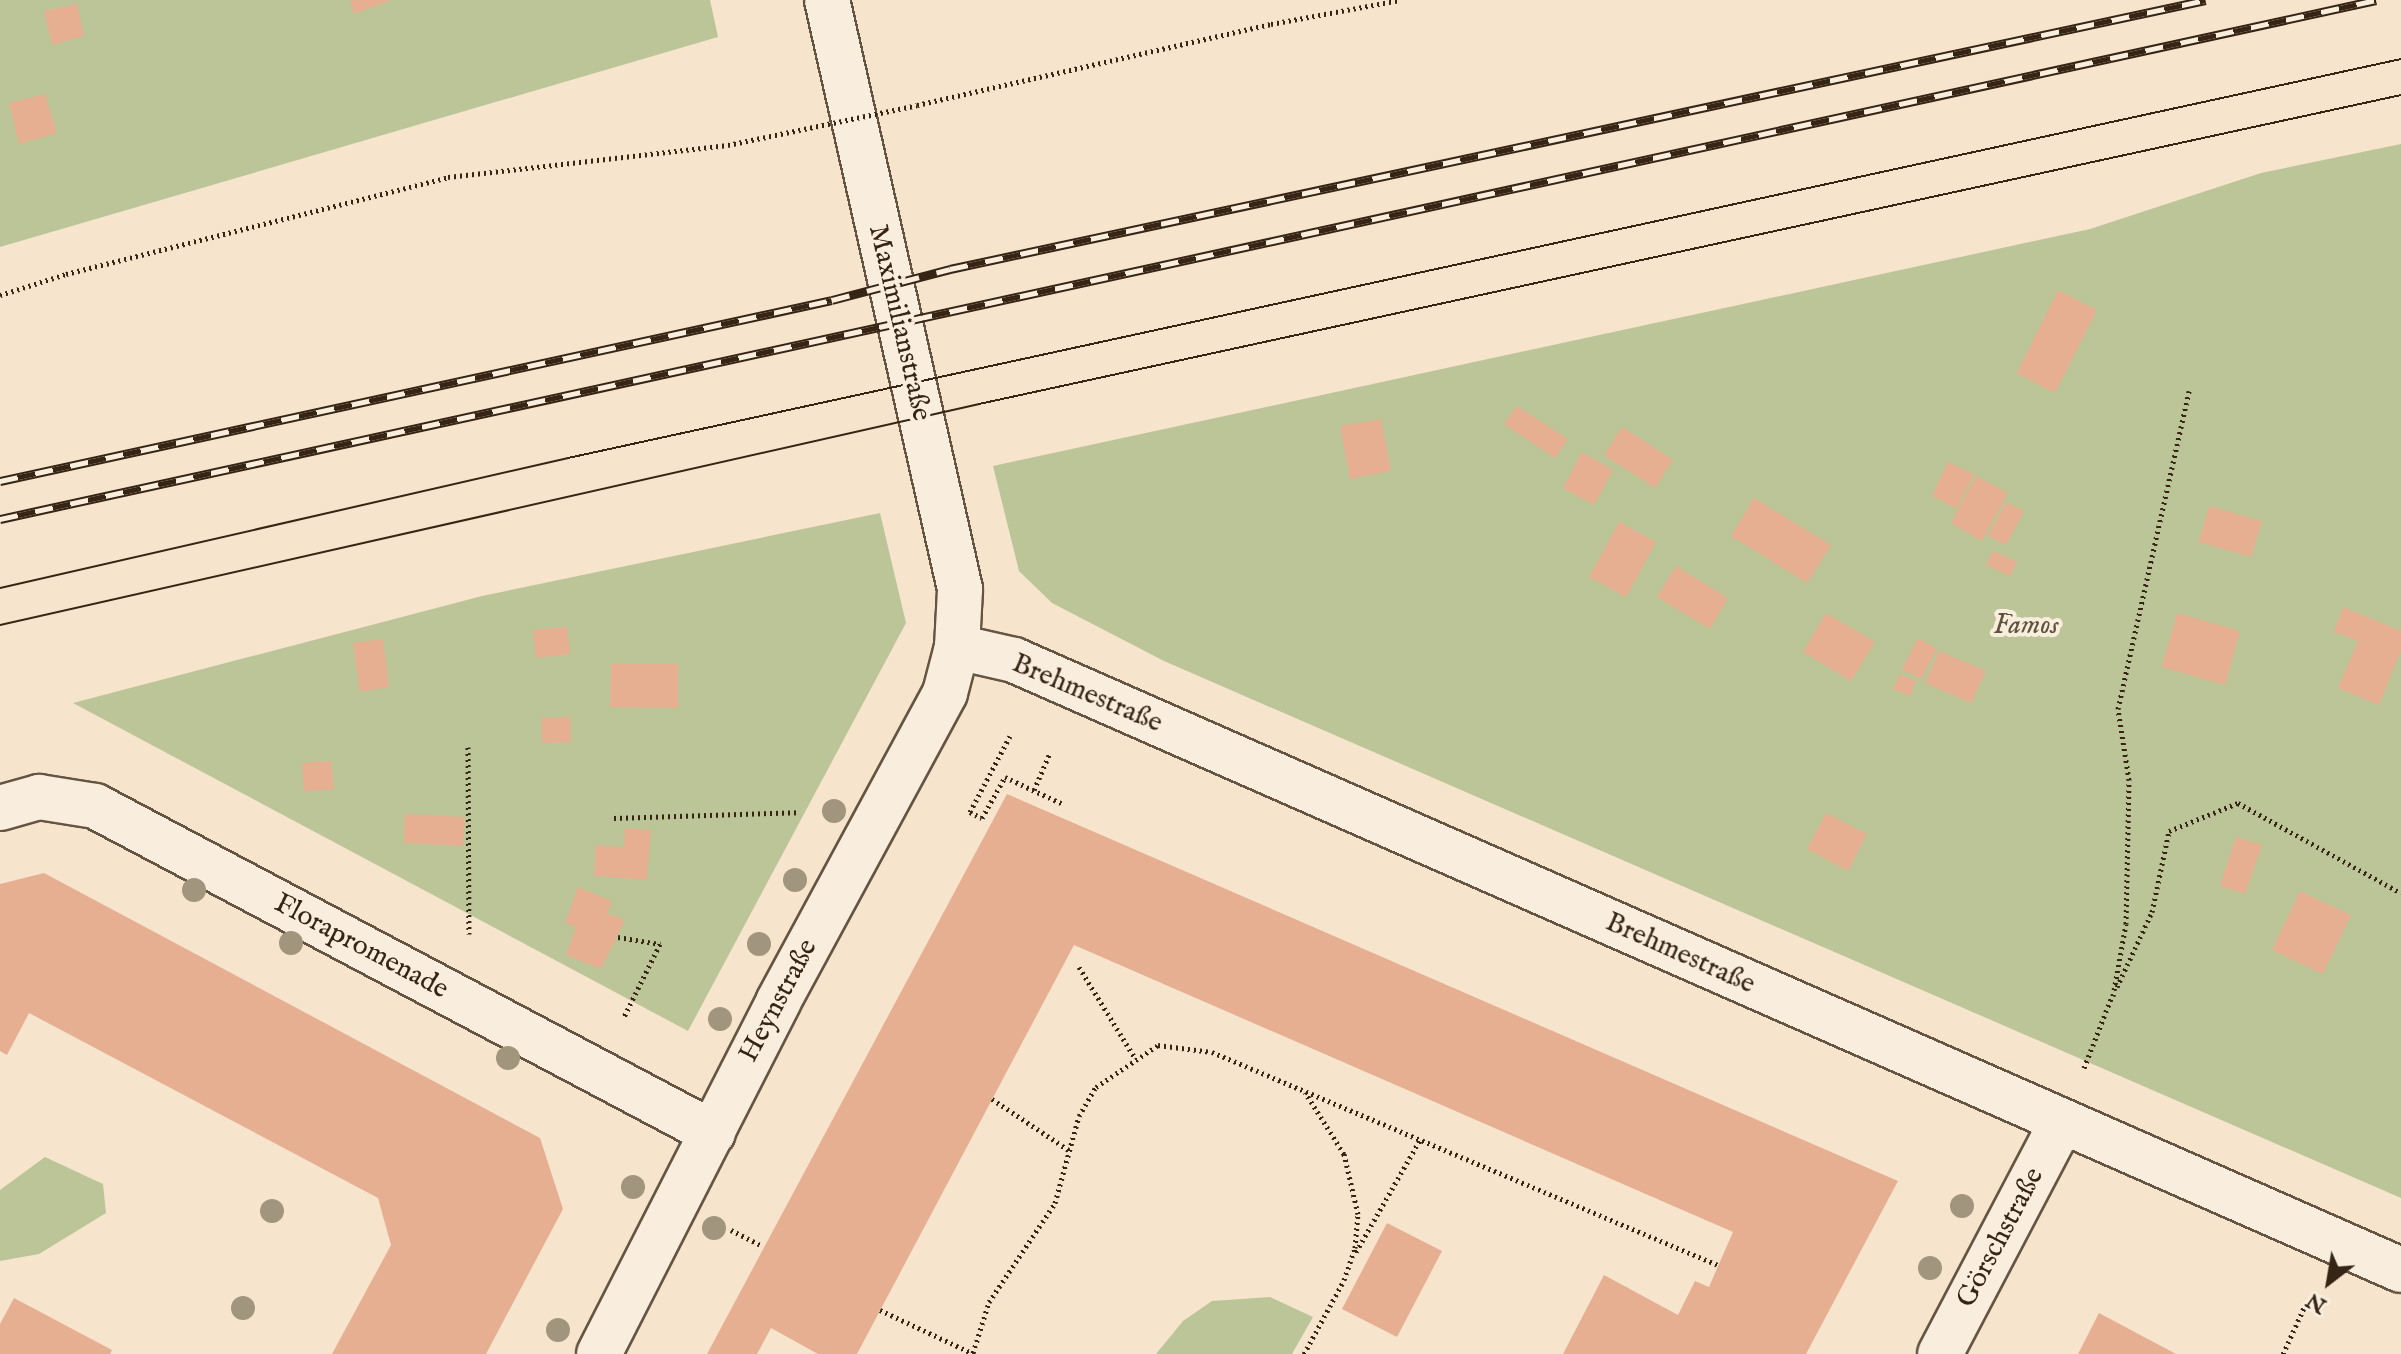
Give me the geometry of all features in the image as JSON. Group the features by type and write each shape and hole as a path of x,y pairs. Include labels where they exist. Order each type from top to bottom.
{"street":[{"name":"Maximilianstraße","path":"827,0 960,589 957,647"},
{"name":"Brehmestraße","path":"957,647 1014,660 2401,1270"},
{"name":"Heynstraße","path":"599,1354 945,693 957,647"},
{"name":"Florapromenade","path":"0,808 39,797 95,806 713,1133"},
{"name":"Görschstraße","path":"1940,1354 2062,1122"}],"path":[{"path":"0,295 448,177 728,145 1271,24 1400,0"},
{"path":"2113,996 2127,895 2129,780 2118,709 2189,391"},
{"path":"1010,736 970,812 982,818 1005,777 1063,804"},
{"path":"468,747 469,934"},
{"path":"1034,790 1050,753"},
{"path":"2084,1068 2152,912 2169,831 2238,803 2401,893"},
{"path":"614,818 800,812"},
{"path":"618,937 660,944 624,1017"},
{"path":"1079,967 1135,1058"},
{"path":"880,1310 974,1354 989,1302 1055,1203 1079,1116 1096,1087 1158,1045 1212,1052 1718,1265"},
{"path":"1305,1092 1344,1154 1358,1214 1350,1263"},
{"path":"992,1099 1070,1151"},
{"path":"1304,1354 1350,1263 1420,1140"},
{"path":"731,1230 762,1246"},
{"path":"2283,1354 2308,1299"}],"green space":[{"path":"0,0 710,0 718,37 0,247"},
{"name":"Famos","path":"2401,144 2401,1198 1164,661 1052,603 1019,571 993,466 2090,229 2261,173"},
{"path":"880,513 906,623 688,1031 73,703 482,596"},
{"path":"45,1157 103,1184 106,1213 39,1254 0,1261 0,1190"},
{"path":"1270,1297 1313,1317 1292,1354 1156,1354 1183,1321 1212,1301"}],"building":[{"path":"350,0 391,0 354,14"},
{"path":"77,4 84,36 52,45 44,11"},
{"path":"45,94 57,133 19,144 9,103"},
{"path":"2058,290 2097,310 2055,393 2017,373"},
{"path":"1517,406 1568,439 1555,458 1504,424"},
{"path":"1381,419 1391,471 1350,479 1340,426"},
{"path":"1622,427 1673,460 1655,488 1604,455"},
{"path":"1582,452 1613,470 1594,505 1563,488"},
{"path":"1948,462 1974,474 1957,509 1932,496"},
{"path":"1976,476 2008,493 1982,541 1951,523"},
{"path":"1754,498 1831,545 1807,583 1731,536"},
{"path":"2006,502 2024,511 2006,545 1988,536"},
{"path":"2209,506 2262,521 2251,557 2199,542"},
{"path":"1619,522 1656,542 1626,597 1589,577"},
{"path":"1993,551 2017,562 2010,576 1986,565"},
{"path":"1676,566 1728,598 1710,629 1657,597"},
{"path":"2343,607 2401,631 2401,650 2379,705 2338,688 2358,641 2334,632"},
{"path":"1826,613 1875,642 1851,681 1803,652"},
{"path":"2177,613 2240,631 2225,685 2162,667"},
{"path":"567,627 570,654 536,658 533,630"},
{"path":"1918,638 1937,649 1921,679 1902,669"},
{"path":"383,639 389,687 360,692 353,643"},
{"path":"1939,651 1986,671 1971,703 1925,683"},
{"path":"611,664 678,664 678,708 610,707"},
{"path":"1900,674 1916,681 1910,696 1893,689"},
{"path":"570,717 571,742 542,743 541,718"},
{"path":"331,761 334,789 304,791 302,763"},
{"path":"1007,794 1898,1181 1806,1354 1563,1354 1604,1275 1678,1315 1695,1281 1709,1287 1733,1232 1074,945 857,1354 818,1354 771,1328 757,1354 707,1354"},
{"path":"1826,813 1867,834 1848,871 1807,849"},
{"path":"405,814 465,817 463,846 404,843"},
{"path":"625,828 651,830 647,880 594,876 596,845 624,847"},
{"path":"2236,837 2262,845 2245,894 2220,886"},
{"path":"44,873 540,1138 563,1209 486,1354 332,1354 391,1245 378,1198 29,1013 7,1055 0,1051 0,884"},
{"path":"578,887 612,901 607,913 625,920 601,969 566,955 576,927 565,923"},
{"path":"2300,891 2351,915 2323,974 2272,950"},
{"path":"1387,1223 1442,1251 1397,1337 1342,1309"},
{"path":"14,1298 112,1350 110,1354 0,1354 0,1324"},
{"path":"2099,1313 2176,1354 2078,1354"}],"tram line":[{"path":"0,588 568,458 2401,59"},
{"path":"0,625 979,404 2401,95"}],"railway":[{"path":"0,481 832,300 950,269 2206,0"},
{"path":"0,519 2376,0"}]}
